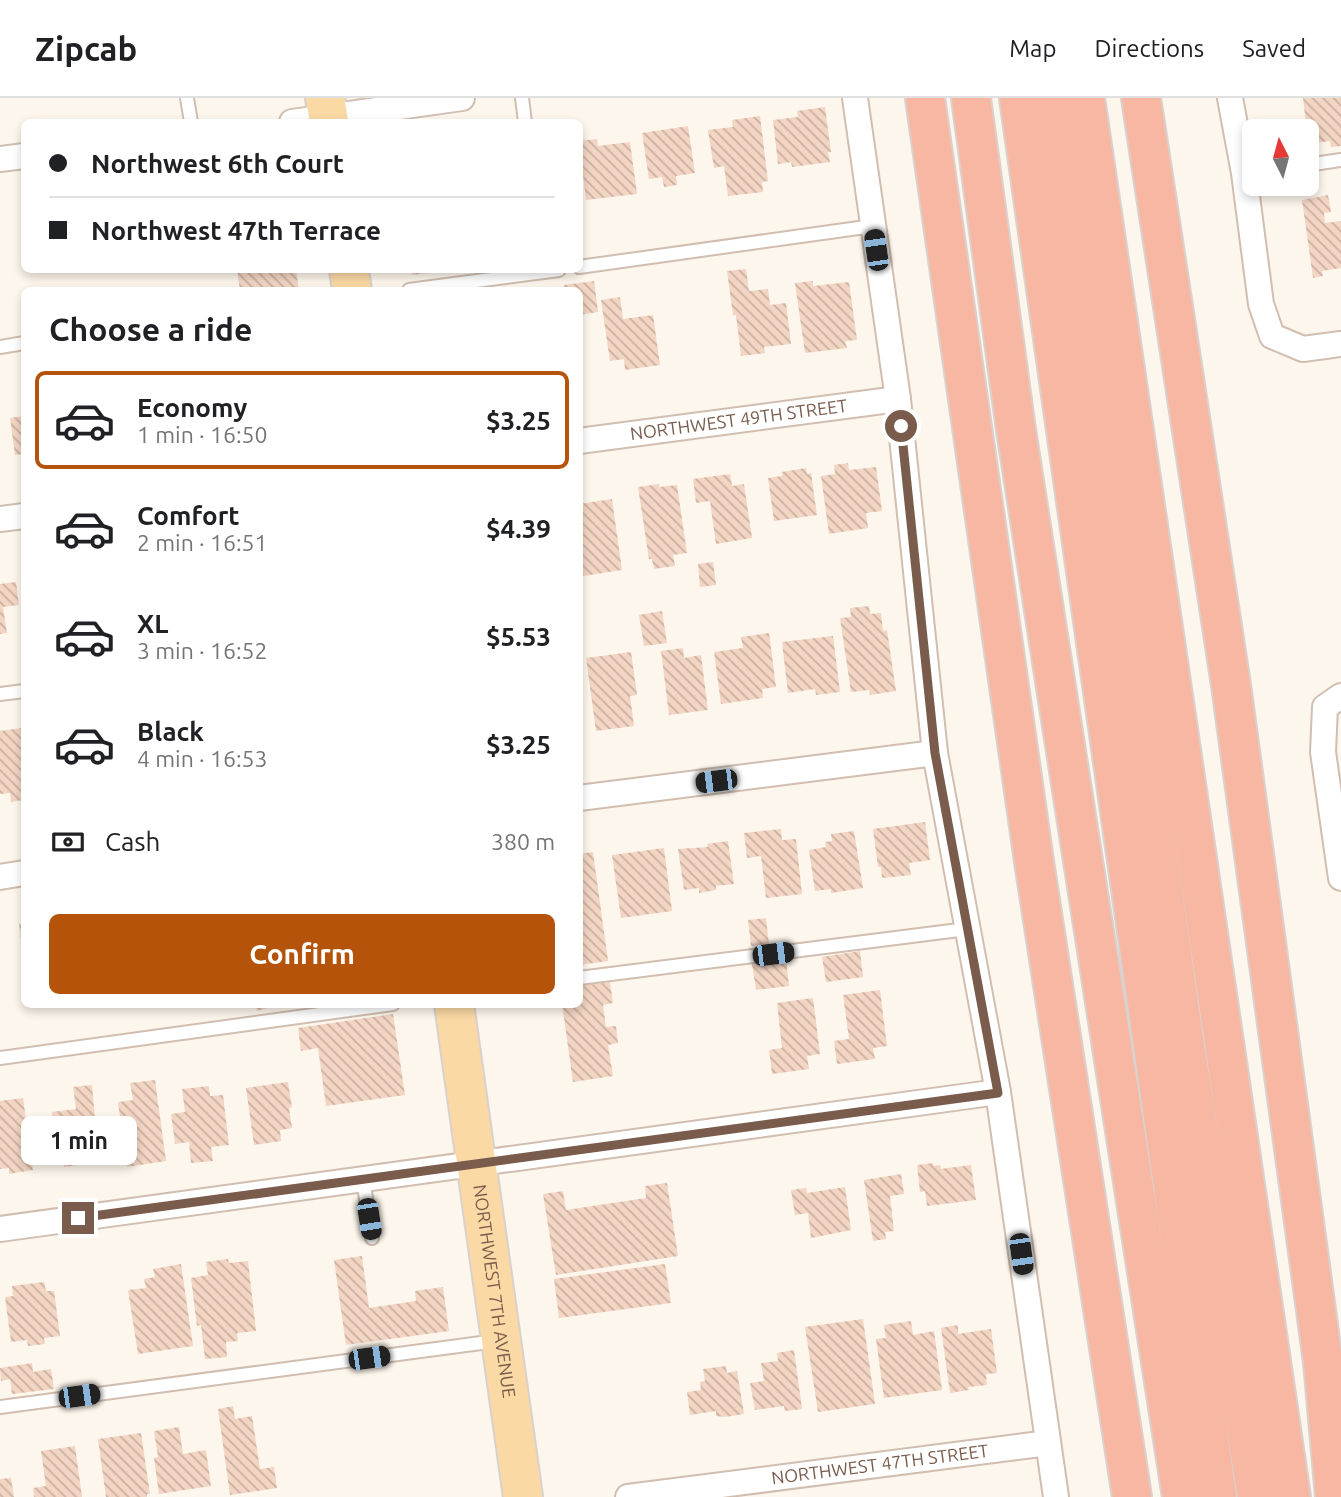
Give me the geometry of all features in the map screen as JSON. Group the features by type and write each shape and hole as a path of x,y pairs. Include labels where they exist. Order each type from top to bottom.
{"highway":[{"path":"925,98 1032,855 1132,1497"},
{"path":"971,98 1016,430 1182,1497"},
{"path":"1019,98 1169,1042 1257,1497"},
{"path":"1051,98 1169,1042 1217,1497"},
{"path":"1085,98 1291,1497"},
{"path":"1141,98 1231,685 1323,1362 1335,1497"},
{"path":"1323,1362 1341,1411"}],"main road":[{"name":"NORTHWEST 7TH AVENUE","path":"455,1008 523,1497"}],"street":[{"path":"319,115 462,98"},
{"path":"855,98 898,399 935,753 998,1093 1056,1497"},
{"path":"1230,98 1242,142"},
{"path":"0,159 21,156"},
{"path":"1252,196 1261,304 1272,336 1303,349 1341,344"},
{"name":"NORTHWEST 49TH STREET","path":"583,440 898,399"},
{"path":"0,519 21,516"},
{"path":"1333,701 1323,752 1341,878"},
{"path":"583,797 935,753"},
{"path":"0,877 21,874"},
{"path":"0,1229 998,1093"},
{"name":"NORTHWEST 47TH STREET","path":"628,1497 1048,1443"}],"lane":[{"path":"187,98 190,119"},
{"path":"522,98 525,119"},
{"path":"1320,162 1341,160"},
{"path":"583,266 873,226"},
{"path":"432,287 536,273"},
{"path":"0,347 21,344"},
{"path":"0,694 21,691"},
{"path":"583,977 967,929"},
{"path":"0,1058 364,1008"},
{"path":"363,1179 372,1238"},
{"path":"0,1407 501,1340"}],"building":[{"path":"1303,98 1341,98 1341,146 1331,147 1330,141 1320,142 1320,119 1305,119"},
{"path":"825,107 830,162 792,167 791,162 778,164 773,120 798,117 797,111"},
{"path":"760,116 768,181 762,182 763,192 728,196 724,166 714,168 708,130 733,127 732,120"},
{"path":"688,126 695,173 676,176 677,185 664,187 662,177 649,179 642,133"},
{"path":"597,139 598,146 630,142 637,194 586,200 583,141"},
{"path":"1328,195 1331,212 1324,213 1325,223 1341,221 1341,268 1322,271 1323,276 1313,278 1302,200"},
{"path":"746,269 749,291 768,289 770,305 786,303 791,344 764,347 765,353 741,356 727,271"},
{"path":"237,273 296,273 299,287 240,287"},
{"path":"594,281 598,312 583,314 583,287 564,285"},
{"path":"813,281 813,286 849,282 857,340 845,341 847,348 805,353 795,283"},
{"path":"620,297 623,319 653,315 660,365 625,370 624,359 610,361 601,300"},
{"path":"21,416 21,454 15,455 10,418"},
{"path":"848,463 849,470 876,467 882,511 866,513 868,528 829,534 821,476 835,474 834,465"},
{"path":"806,468 807,474 811,473 817,515 774,521 768,478 782,476 782,472"},
{"path":"730,474 732,486 744,484 752,538 716,544 710,501 696,503 693,479"},
{"path":"659,484 659,487 677,485 687,553 673,555 675,566 654,569 652,559 649,559 638,487"},
{"path":"612,499 622,570 583,576 583,503"},
{"path":"713,562 716,585 700,587 698,564"},
{"path":"16,582 19,605 3,607 7,633 0,634 0,584"},
{"path":"869,606 870,614 881,613 883,631 887,630 896,691 870,695 869,690 851,692 840,618 851,617 850,608"},
{"path":"662,611 667,643 644,646 639,615"},
{"path":"769,633 776,687 762,689 763,698 721,704 714,652 743,648 741,637"},
{"path":"833,636 840,692 816,695 815,689 788,693 782,642"},
{"path":"683,648 684,658 701,655 708,710 669,715 661,651"},
{"path":"631,652 637,695 630,696 634,726 596,731 586,658"},
{"path":"21,728 21,800 11,802 10,793 0,794 0,731"},
{"path":"925,822 930,860 909,863 911,875 882,878 873,829"},
{"path":"781,829 782,840 796,839 802,894 766,898 761,856 747,858 744,833"},
{"path":"854,831 863,888 831,893 831,889 815,891 809,850 826,847 825,842 832,841 831,834"},
{"path":"728,841 734,884 716,886 716,890 699,893 699,888 684,890 678,849 708,847 707,844"},
{"path":"664,848 672,911 621,918 612,855"},
{"path":"593,852 608,961 583,964 583,853"},
{"path":"766,918 769,944 751,946 748,920"},
{"path":"860,951 863,977 826,982 822,957"},
{"path":"786,959 789,986 756,990 752,964"},
{"path":"610,982 613,1003 603,1005 606,1027 616,1026 618,1043 608,1045 613,1076 573,1082 563,1008 583,1008 583,985"},
{"path":"880,990 887,1046 873,1048 875,1059 837,1064 834,1041 849,1039 843,995"},
{"path":"813,998 820,1054 807,1056 809,1069 772,1074 769,1050 782,1048 777,1003"},
{"path":"393,1014 405,1095 326,1106 318,1048 301,1051 298,1028"},
{"path":"155,1080 166,1161 127,1167 118,1102 133,1100 130,1083"},
{"path":"288,1082 292,1128 280,1130 281,1141 254,1145 246,1088"},
{"path":"92,1085 98,1151 94,1152 96,1162 64,1167 62,1155 58,1156 56,1146 40,1148 37,1127 53,1124 52,1112 76,1109 73,1087"},
{"path":"209,1086 210,1096 223,1095 229,1145 211,1147 213,1161 191,1163 189,1142 175,1144 171,1114 185,1112 182,1089"},
{"path":"23,1098 33,1170 9,1174 9,1168 0,1169 0,1101"},
{"path":"933,1163 933,1166 940,1165 941,1169 971,1165 976,1200 927,1206 925,1191 920,1192 917,1165"},
{"path":"901,1174 904,1194 890,1196 894,1231 885,1232 886,1239 873,1241 864,1180"},
{"path":"667,1183 678,1256 556,1275 543,1194 563,1191 566,1210 646,1198 645,1186"},
{"path":"845,1187 851,1230 811,1238 808,1213 795,1215 791,1190 806,1188 807,1193"},
{"path":"362,1256 369,1308 416,1301 415,1291 443,1287 449,1331 346,1345 334,1260"},
{"path":"228,1259 229,1263 248,1261 256,1331 237,1333 238,1341 226,1342 227,1357 205,1359 201,1325 197,1326 191,1278 208,1275 206,1262"},
{"path":"181,1264 193,1346 138,1354 128,1290 146,1288 144,1279 155,1277 153,1269"},
{"path":"665,1264 671,1303 559,1318 554,1279"},
{"path":"44,1282 46,1291 54,1291 60,1336 44,1338 45,1344 28,1346 27,1340 11,1342 5,1297 13,1296 12,1286"},
{"path":"863,1319 875,1404 818,1412 805,1327"},
{"path":"911,1321 913,1335 934,1331 942,1390 884,1398 876,1339 886,1338 884,1325"},
{"path":"958,1325 958,1334 991,1329 997,1373 986,1374 987,1385 950,1393 941,1328"},
{"path":"794,1350 802,1409 785,1411 784,1406 755,1410 750,1383 764,1381 761,1363 778,1361 777,1353"},
{"path":"32,1363 33,1372 51,1369 54,1389 12,1394 10,1379 1,1381 0,1368"},
{"path":"726,1366 727,1373 737,1371 744,1414 725,1417 716,1416 716,1411 690,1415 687,1392 701,1390 700,1382 705,1381 703,1369"},
{"path":"233,1406 235,1419 252,1416 260,1469 274,1467 277,1488 230,1495 218,1409"},
{"path":"179,1427 183,1454 206,1450 211,1486 159,1494 154,1458 158,1457 154,1431"},
{"path":"141,1433 150,1494 147,1494 147,1497 106,1497 98,1439"},
{"path":"75,1446 82,1497 34,1497 33,1488 46,1486 41,1451"},
{"path":"11,1478 14,1497 0,1497 0,1479"}],"route":[{"path":"78,1218 998,1093 935,753 901,426"}]}
